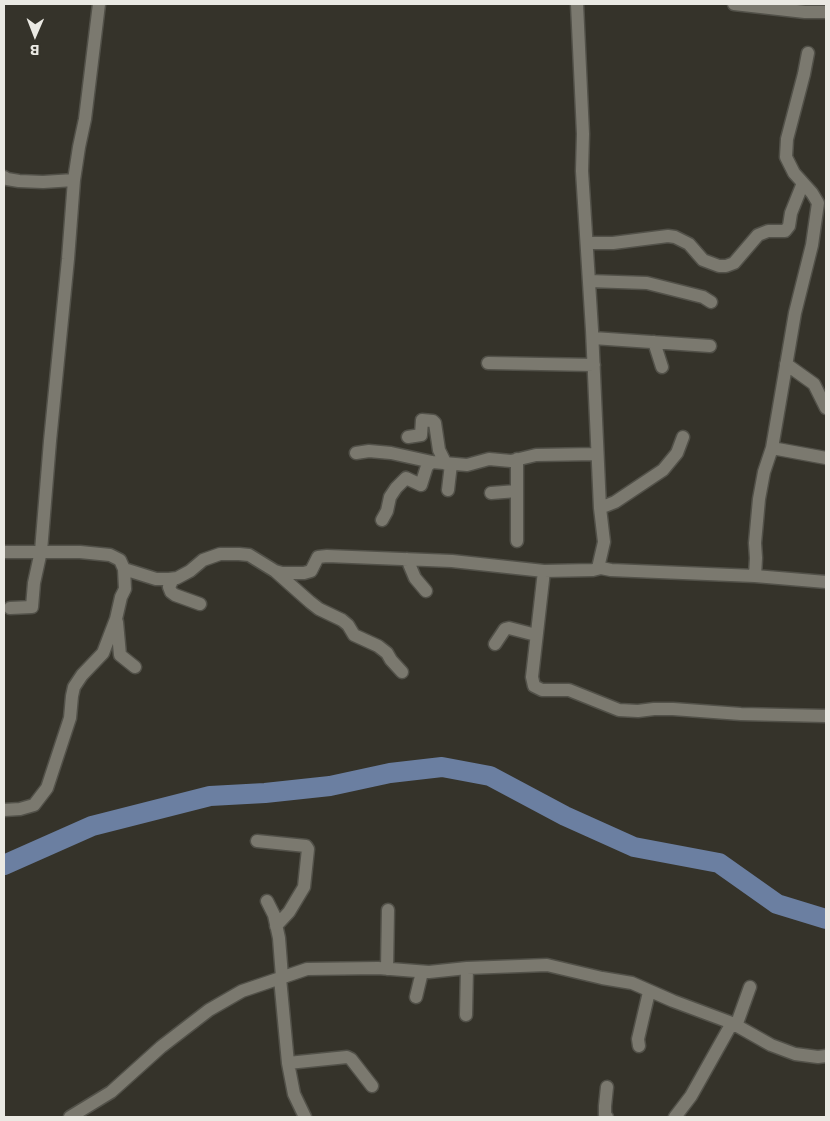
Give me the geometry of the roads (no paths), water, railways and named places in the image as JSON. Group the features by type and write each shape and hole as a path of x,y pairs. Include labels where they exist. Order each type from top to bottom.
{"street":[{"path":"10,608 32,607 34,582 41,551 74,180 88,102 99,4"},
{"path":"577,4 583,134 582,171 594,365 600,508 604,542 598,568"},
{"path":"734,4 805,12 826,12"},
{"path":"755,576 757,518 764,472 772,448 795,313 810,252 818,204 794,173 786,157 787,139 808,53"},
{"path":"4,177 19,181 74,180"},
{"path":"587,243 613,243 675,236 689,244 703,260 719,266 726,266 734,263 758,235 768,231 785,231 789,226 791,213 803,183"},
{"path":"589,281 647,283 703,297 711,302"},
{"path":"592,338 710,346"},
{"path":"654,342 662,367"},
{"path":"488,363 594,365"},
{"path":"786,364 814,384 826,408"},
{"path":"408,436 421,435 422,420 430,419 435,423 439,450 449,464 448,490"},
{"path":"600,508 615,502 663,470 677,453 683,437"},
{"path":"772,448 826,458"},
{"path":"356,453 370,450 432,462 467,465 489,459 511,461 536,455 597,454"},
{"path":"517,459 517,541"},
{"path":"382,520 396,488 406,478 421,485 427,466 432,462"},
{"path":"491,493 517,491"},
{"path":"4,552 80,552 110,555 120,560 124,569 125,589 103,653 82,675 74,687 70,718 47,788 34,805 20,810 4,810"},
{"path":"124,569 156,579 173,578 190,571 203,560 220,554 249,555 275,571 318,609 342,620 348,625 354,635 378,646 387,653 402,672"},
{"path":"275,571 282,573 304,573 311,571 318,557 327,556 452,561 544,571 598,568 755,576 826,582"},
{"path":"407,559 415,578 426,591"},
{"path":"544,571 532,677 534,686 542,690 569,690 619,710 673,709 741,714 826,716"},
{"path":"173,578 169,588 175,596 200,604"},
{"path":"116,619 120,655 135,667"},
{"path":"495,644 505,629 509,628 536,635"},
{"path":"257,842 306,846 308,849 304,887 289,912 276,926"},
{"path":"266,901 274,915 276,926 288,1063 294,1094 305,1117"},
{"path":"387,969 388,910"},
{"path":"70,1117 111,1092 161,1047 209,1010 242,991 313,969 387,969 422,972 547,965 623,981 734,1024 771,1045 795,1054 818,1057 826,1056"},
{"path":"466,1016 467,968"},
{"path":"416,997 422,972"},
{"path":"675,1117 691,1096 734,1024 750,987"},
{"path":"639,1046 638,1039 649,992"},
{"path":"288,1063 346,1057 351,1059 372,1086"},
{"path":"607,1086 604,1106 607,1117"}],"waterway":[{"path":"4,865 92,826 210,796 265,793 330,786 390,773 442,767 490,776 565,816 634,847 719,863 777,904 826,919"}]}
